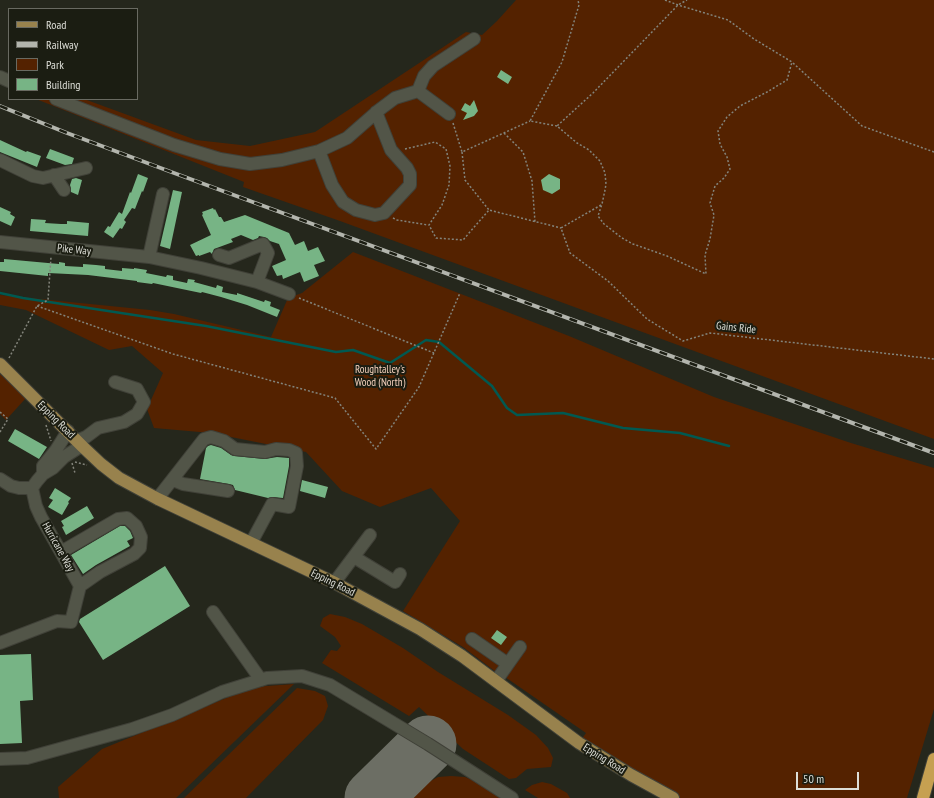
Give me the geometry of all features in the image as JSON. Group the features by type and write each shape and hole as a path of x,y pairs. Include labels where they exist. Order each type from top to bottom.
{"highway":[{"path":"923,798 934,759"}],"main road":[{"name":"Epping Road","path":"3,363 80,444 101,464 119,478 158,499 335,584 420,629 462,656 579,743 631,775 673,798"}],"street":[{"path":"418,91 424,76 433,66 474,39"},
{"path":"59,100 174,145 220,159 250,164 282,160 319,151 347,138 376,112 395,98 418,91"},
{"path":"418,91 449,114"},
{"path":"319,151 332,186 343,202 356,210 375,215 384,213 410,185 410,174 407,168 397,158 388,145 376,112"},
{"path":"0,160 33,176 43,178 86,168"},
{"path":"54,175 58,164"},
{"path":"54,175 64,190"},
{"path":"149,257 163,194"},
{"name":"Pike Way","path":"0,242 149,257 257,282 289,294"},
{"path":"219,255 229,258 263,244 268,253 257,282"},
{"path":"0,479 15,487 32,488 43,474 78,448 86,437 98,428 124,422 137,414 144,402 137,389 115,382"},
{"path":"43,474 43,466 56,450 68,431"},
{"path":"158,499 160,494 173,480 204,439 211,437 218,439 224,441 235,449 266,452 276,449 289,450 296,453 297,466 289,507 272,504 251,543"},
{"path":"173,480 183,484 228,491"},
{"name":"Hurricane Way","path":"32,488 36,506 41,517 80,586"},
{"path":"0,643 57,621 71,622 80,586 100,572 134,554 140,548 141,537 136,526 127,518 118,519 61,552"},
{"path":"335,584 337,579 370,535"},
{"path":"354,557 395,582 400,574"},
{"path":"213,612 261,680"},
{"path":"472,639 508,664"},
{"path":"496,681 520,647"},
{"path":"0,759 27,758 132,729 172,715 222,692 267,678 302,676 330,685 428,744 512,798"}],"path":[{"path":"530,121 562,62 579,5 578,0"},
{"path":"665,0 728,20 754,39 792,62 862,126 934,152"},
{"path":"557,126 593,93 678,5 687,0"},
{"path":"462,152 530,121 557,126 577,143 589,150 600,161 605,173 606,184 598,216 604,224 622,238 633,244 667,256 706,274 705,255 710,239 714,215 710,203 715,186 724,178 730,169 727,156 720,144 718,131 727,117 740,106 787,80 792,62"},
{"path":"449,114 462,152 465,180 489,210 561,228 602,204"},
{"path":"504,133 523,152 532,181 535,222"},
{"path":"397,158 404,149 435,142 446,149 450,166 449,185 442,205 429,225"},
{"path":"429,225 436,238 463,240 489,210"},
{"path":"384,213 397,220 429,225"},
{"name":"Gains Ride","path":"561,228 570,253 608,281 647,319 683,341 710,333 934,359"},
{"path":"3,363 37,306 48,300 52,248"},
{"path":"289,294 434,353"},
{"path":"37,306 173,354 335,398 376,449 419,387 460,294"},
{"path":"0,412 8,419 0,432"},
{"path":"44,420 52,446"},
{"path":"75,473 72,462 91,466"}],"green space":[{"path":"516,0 934,0 934,439 340,221 243,187 244,182 39,100 87,100 196,140 250,146 315,132 466,32 482,35"},
{"name":"Roughtalley's Wood (North)","path":"353,252 569,336 714,397 851,443 934,468 934,709 907,798 673,798 579,743 586,733 496,672 463,647 403,611 460,521 431,488 380,507 342,491 306,452 211,433 154,428 147,409 163,373 132,346 109,350 26,310 0,305 0,295 150,310 174,314 271,337 288,298 302,293"},
{"path":"0,374 26,398 6,420 0,414"},
{"path":"330,614 345,617 362,624 403,648 438,672 508,715 536,735 548,748 553,758 551,767 527,769 516,778 509,779 463,749 419,707 409,716 322,663 331,650 337,651 341,646 335,637 320,626 323,618"},
{"path":"294,684 176,798 59,798 58,787 102,749 253,687"},
{"path":"297,688 315,691 325,696 328,706 323,720 246,798 184,798"},
{"path":"438,777 465,777 477,782 502,798 411,798 425,784"},
{"path":"542,782 551,784 567,793 570,798 538,798 525,790 532,785"}],"building":[{"path":"501,70 512,77 508,84 497,77"},
{"path":"474,100 478,111 474,116 463,120 467,113 461,110 465,103 470,106"},
{"path":"0,140 26,152 27,151 41,156 37,167 0,152"},
{"path":"50,149 74,158 72,164 65,165 46,158"},
{"path":"138,174 148,178 143,192 142,191 135,209 132,208 124,220 126,222 122,229 120,228 113,238 104,232 108,226 110,227 119,212 122,214"},
{"path":"549,174 560,179 560,189 552,194 543,190 541,180"},
{"path":"76,178 82,180 78,195 71,192 70,185 72,179"},
{"path":"173,190 182,192 170,249 160,246"},
{"path":"0,207 11,212 10,214 15,217 11,226 0,221"},
{"path":"213,208 224,222 245,215 289,233 295,245 304,241 308,251 318,247 325,261 314,265 319,276 304,282 300,272 283,279 282,275 277,276 272,266 286,260 279,244 259,236 253,240 241,235 231,239 233,242 214,249 212,254 210,252 196,256 190,245 211,235 202,212"},
{"path":"31,219 46,220 45,223 67,224 67,221 89,223 88,236 30,231"},
{"path":"4,259 59,264 59,262 65,263 65,266 83,267 83,264 96,265 105,266 105,269 122,271 122,268 147,270 146,273 166,277 167,275 173,276 173,280 187,283 188,279 216,288 217,285 223,287 222,292 237,295 237,293 264,302 265,300 271,302 270,306 280,310 277,317 247,305 221,297 153,283 88,275 48,273 48,276 0,271 0,262 4,262"},
{"path":"15,429 47,447 39,459 8,441"},
{"path":"211,445 221,448 234,456 265,459 277,457 289,458 283,498 268,498 235,490 233,485 200,479 206,448"},
{"path":"302,480 328,487 325,498 300,491"},
{"path":"55,488 71,498 62,515 48,507 53,500 49,498"},
{"path":"87,506 94,518 66,535 61,521"},
{"path":"120,526 125,526 130,531 133,538 127,541 130,546 83,574 71,555"},
{"path":"165,566 190,606 103,660 79,622 80,619"},
{"path":"497,630 507,637 501,645 491,638"},
{"path":"31,654 33,700 20,701 22,743 0,744 0,655"}],"waterway":[{"path":"0,293 23,298 206,326 336,352 353,350 390,363 426,340 439,342 492,386 507,408 517,415 563,413 623,428 680,433 729,446"}],"runway":[{"path":"373,798 428,744"}],"railway":[{"path":"0,106 174,173 934,453"}]}
